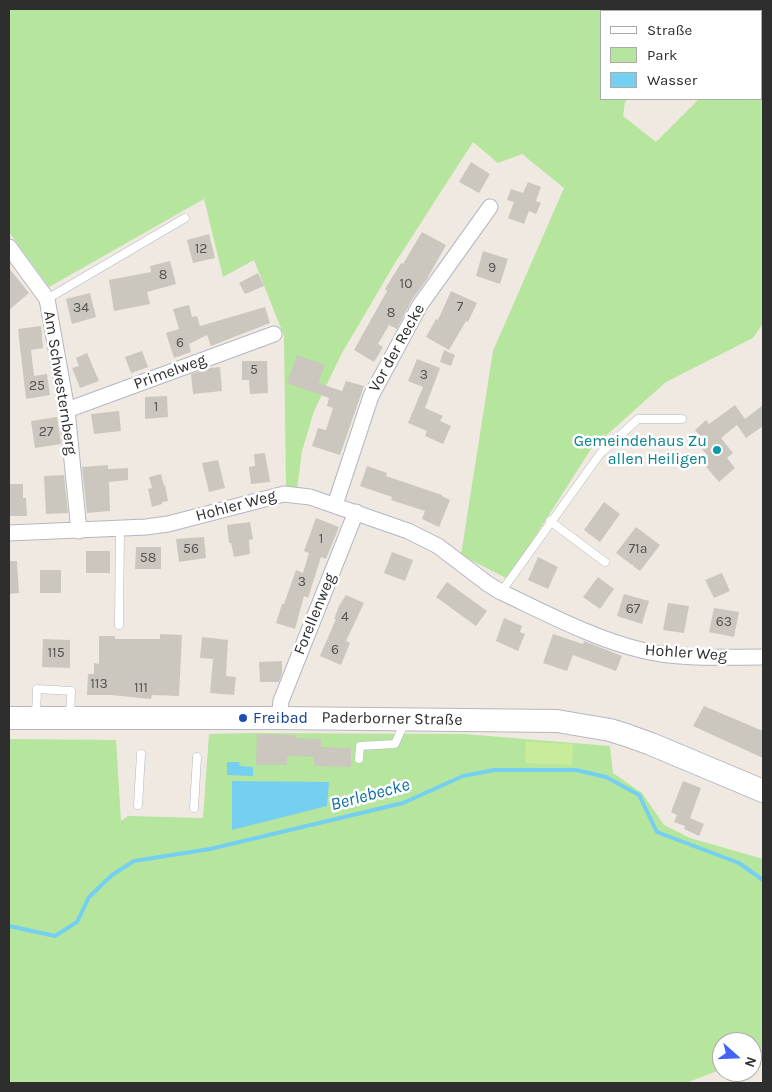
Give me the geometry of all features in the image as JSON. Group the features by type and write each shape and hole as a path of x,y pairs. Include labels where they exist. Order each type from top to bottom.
{"main road":[{"name":"Paderborner Straße","path":"9,718 557,721 610,730 651,744 763,792"}],"street":[{"name":"Vor der Recke","path":"334,505 371,396 420,306 490,207"},
{"name":"Am Schwesternberg","path":"9,247 47,299 67,410 79,531"},
{"name":"Primelweg","path":"67,410 274,334"},
{"name":"Hohler Weg","path":"9,533 120,529 168,524 284,494 310,497 408,531 438,546 500,592 600,637 642,651 686,656 763,657"},
{"name":"Forellenweg","path":"279,718 281,701 356,512"}],"lane":[{"path":"47,299 185,218"},
{"path":"500,592 600,454 638,419 682,419"},
{"path":"550,521 605,562"},
{"path":"119,625 120,529"},
{"path":"359,759 360,746 395,744 405,719"},
{"path":"138,805 141,754"},
{"path":"194,808 197,757"}],"green space":[{"path":"9,9 711,9 600,10 600,100 627,100 623,116 656,142 698,100 762,100 762,10 741,10 763,9 763,323 753,338 666,382 591,449 508,579 461,555 493,351 564,188 522,154 498,163 473,142 395,263 342,353 314,411 302,451 297,489 286,488 284,336 254,260 223,277 204,199 49,287 9,232"},
{"path":"209,734 464,734 610,746 613,773 642,793 664,825 690,838 763,859 763,1052 762,1032 712,1032 712,1073 686,1083 9,1083 9,739 116,740 121,821 128,816 203,818"},
{"path":"526,742 573,744 572,765 525,763"}],"water":[{"path":"227,762 239,762 240,766 253,767 253,776 227,775"},
{"path":"232,781 329,782 327,806 232,830"}],"building":[{"path":"471,162 490,174 479,193 459,182"},
{"path":"528,182 541,187 536,201 541,203 536,214 529,211 524,224 508,218 514,202 507,200 511,189 523,193"},
{"path":"422,232 446,245 427,279 412,300 397,329 389,325 378,344 383,347 374,362 354,350 387,291 385,289"},
{"path":"209,234 215,258 193,263 187,240"},
{"path":"483,251 508,259 500,284 476,276"},
{"path":"170,261 176,284 147,292 150,304 114,311 109,280 151,272 150,266"},
{"path":"9,268 29,293 9,310"},
{"path":"258,273 264,286 245,294 239,283"},
{"path":"451,291 477,303 468,322 466,321 449,350 426,337 436,319 438,320"},
{"path":"90,293 96,317 72,324 66,299"},
{"path":"189,305 192,317 197,316 200,326 265,307 270,323 211,346 207,335 189,344 191,352 174,358 166,333 179,329 173,309"},
{"path":"41,326 43,348 31,350 34,376 47,374 50,395 26,399 18,329"},
{"path":"444,350 455,355 451,366 440,362"},
{"path":"142,351 148,367 131,373 125,357"},
{"path":"87,353 99,381 80,388 72,368 79,366 76,358"},
{"path":"297,355 325,365 318,383 342,391 346,381 364,386 340,455 312,446 318,428 326,430 333,408 327,406 329,398 287,383"},
{"path":"417,359 440,368 425,408 443,416 440,421 451,426 443,444 425,436 427,431 408,423 423,387 408,381"},
{"path":"242,361 267,361 268,393 250,394 249,380 242,380"},
{"path":"220,367 222,391 193,394 191,374"},
{"path":"167,396 168,417 145,419 145,397"},
{"path":"735,405 745,419 763,405 763,426 746,438 737,425 721,438 733,453 727,458 735,468 719,482 701,461 708,456 700,447 706,442 695,430 706,420 709,424"},
{"path":"119,411 121,431 94,434 91,414"},
{"path":"57,417 61,444 35,448 31,421"},
{"path":"265,453 270,482 251,484 249,467 255,466 254,454"},
{"path":"218,460 225,488 209,492 202,463"},
{"path":"108,465 108,469 128,468 128,480 109,482 110,511 87,513 82,467"},
{"path":"367,466 387,473 386,476 442,495 450,500 439,527 422,519 425,511 391,500 392,497 360,486"},
{"path":"161,474 168,501 152,507 148,489 152,488 149,477"},
{"path":"64,475 68,513 46,514 44,476"},
{"path":"9,484 23,484 23,498 26,498 27,516 9,516"},
{"path":"604,502 620,514 600,542 584,530"},
{"path":"316,518 339,527 326,559 321,557 308,598 304,596 295,629 276,623 296,570 303,573 309,553 304,551"},
{"path":"250,522 253,539 249,540 250,554 234,557 231,543 229,543 227,525"},
{"path":"636,527 660,545 640,571 616,553"},
{"path":"204,537 206,558 179,562 176,539"},
{"path":"136,547 161,547 161,569 135,569"},
{"path":"86,551 110,551 110,573 86,573"},
{"path":"392,552 413,560 405,581 384,573"},
{"path":"538,557 558,567 548,589 528,580"},
{"path":"9,561 17,561 19,593 9,594"},
{"path":"40,570 61,570 61,593 40,593"},
{"path":"722,573 730,591 714,598 705,580"},
{"path":"598,577 614,589 600,609 583,597"},
{"path":"447,582 487,611 476,626 436,597"},
{"path":"624,594 649,601 642,624 617,616"},
{"path":"346,595 364,603 346,641 350,643 341,665 320,656 336,619 334,619 339,606"},
{"path":"668,603 689,606 684,633 663,630"},
{"path":"714,608 739,612 734,637 709,632"},
{"path":"504,618 522,626 520,632 525,634 518,651 496,641"},
{"path":"160,634 182,635 179,696 152,695 151,699 87,695 88,674 94,674 94,663 99,664 99,636 115,636 115,639 160,639"},
{"path":"553,634 583,644 584,641 622,656 616,671 573,655 567,671 543,663"},
{"path":"202,637 228,640 226,676 236,677 234,695 210,693 213,659 200,658"},
{"path":"43,639 70,640 70,668 42,667"},
{"path":"282,661 282,673 279,682 260,682 259,662"},
{"path":"704,706 763,731 763,758 693,726"},
{"path":"257,734 296,735 295,738 321,739 321,747 351,748 351,767 314,766 314,757 287,756 287,765 256,765"},
{"path":"683,781 701,788 690,818 704,824 699,836 684,829 685,826 674,822 677,815 671,812"}],"waterway":[{"name":"Berlebecke","path":"9,926 55,936 77,922 89,897 112,875 134,861 210,849 403,803 463,776 494,770 576,770 606,777 639,795 657,832 739,863 763,880"}],"place":[{"name":"Gemeindehaus Zu allen Heiligen","path":"717,450"},
{"name":"Freibad","path":"243,718"}]}
